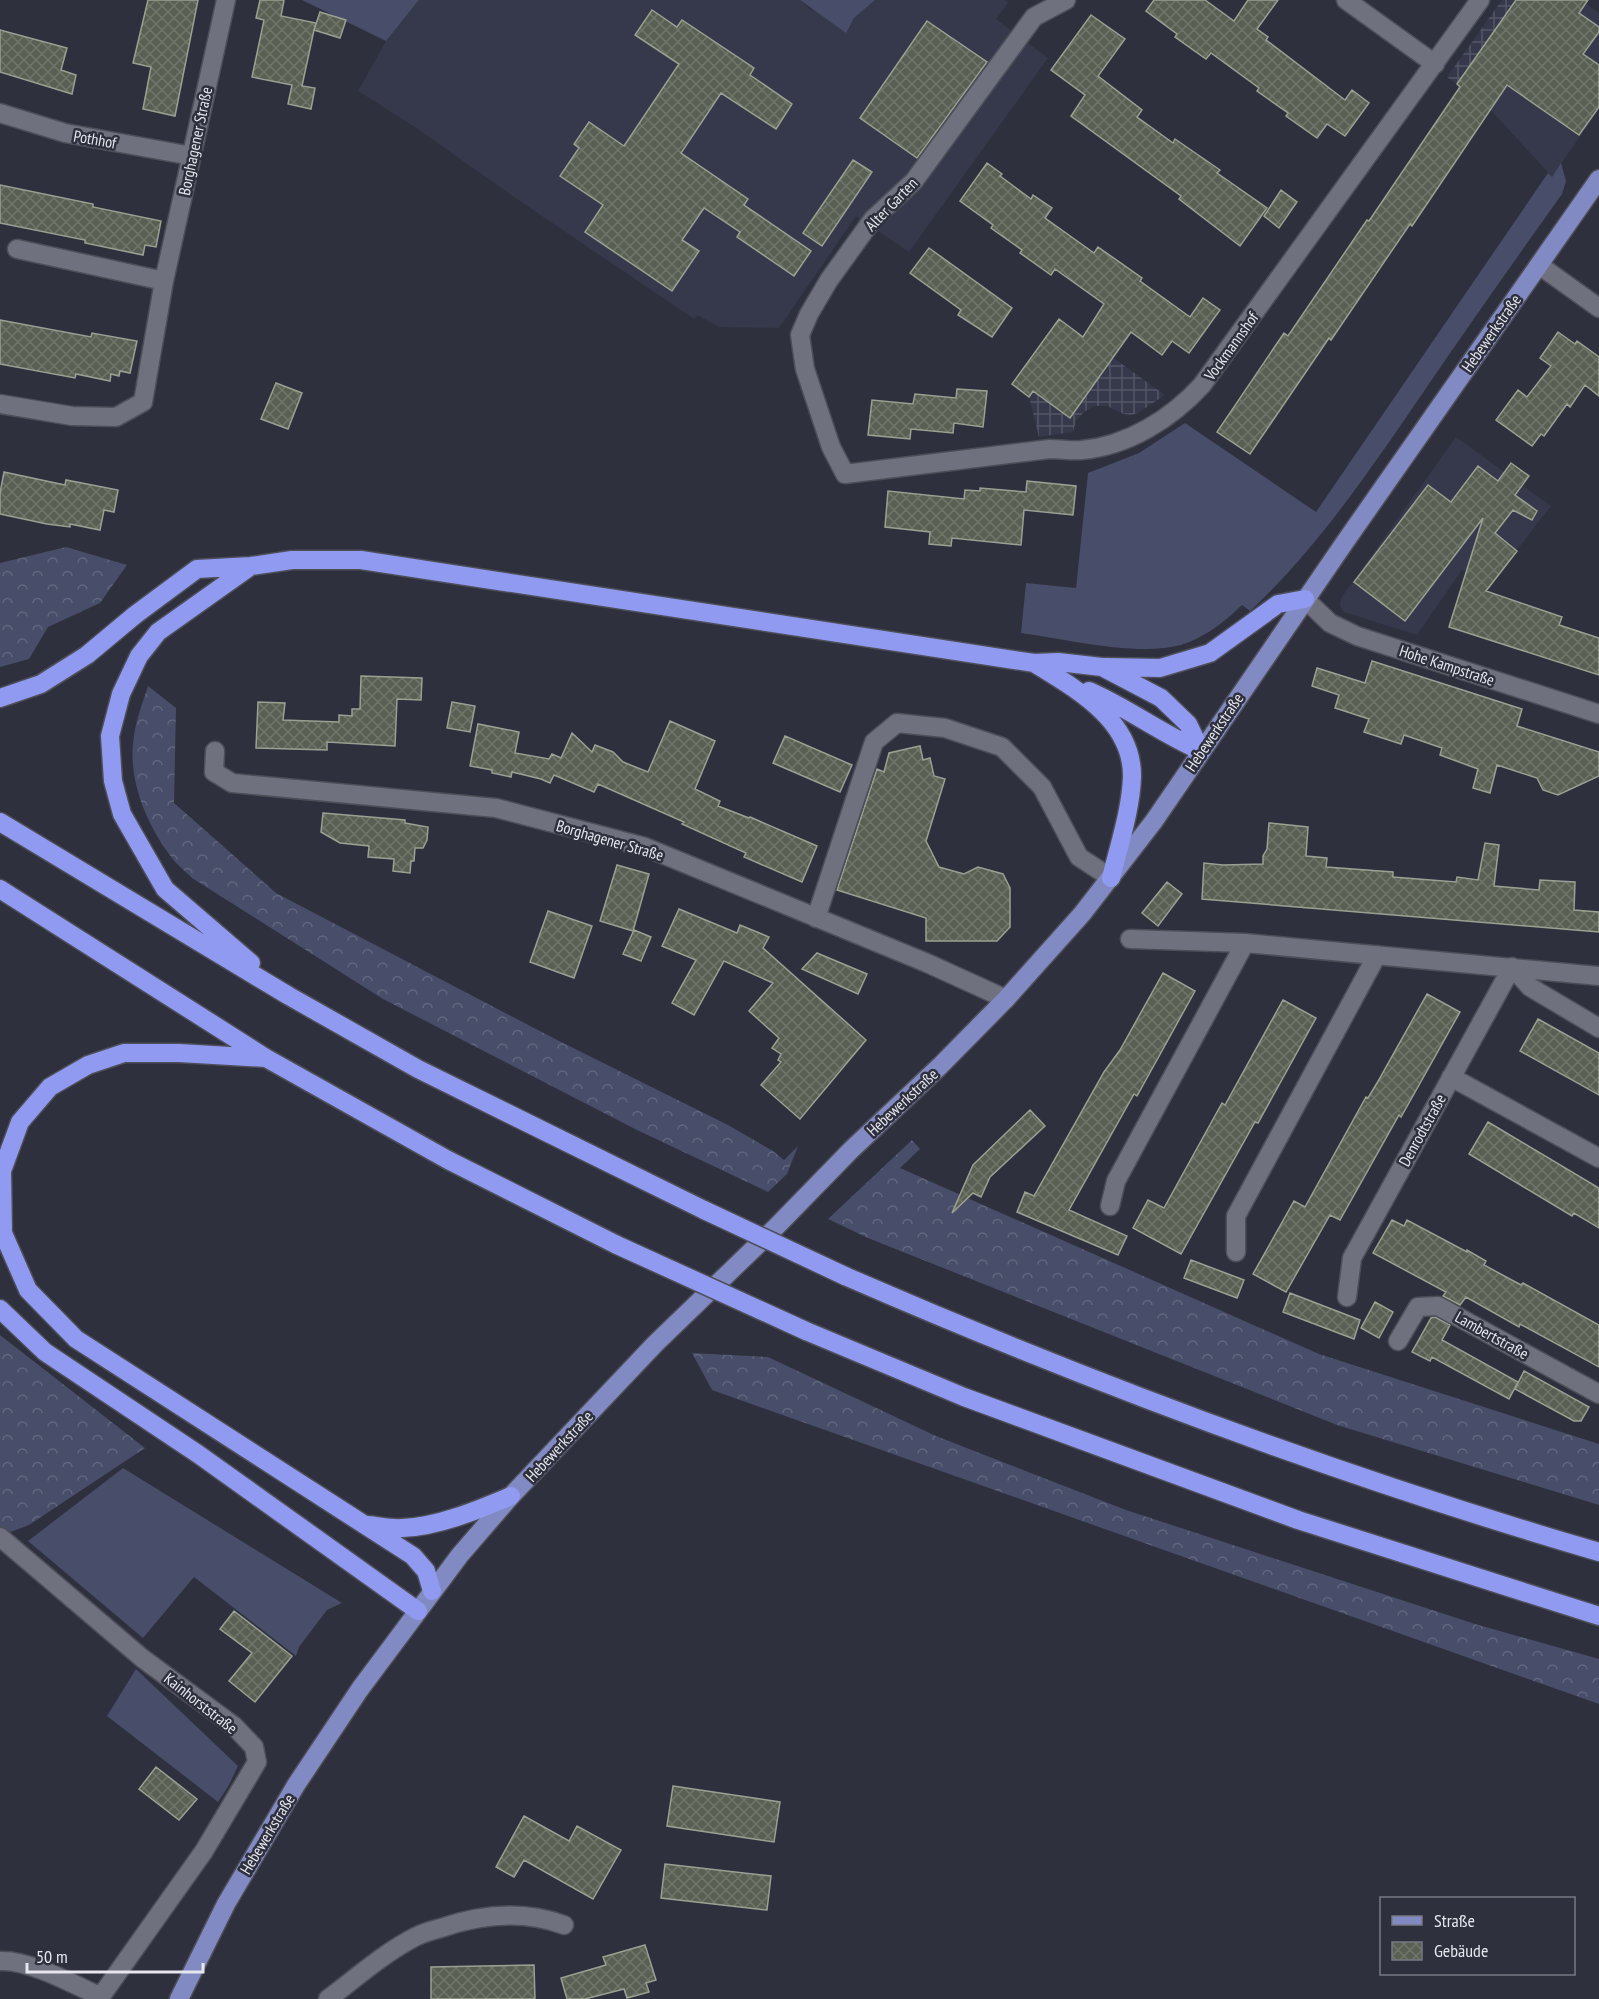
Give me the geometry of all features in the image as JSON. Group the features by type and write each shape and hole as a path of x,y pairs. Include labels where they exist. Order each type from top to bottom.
{"highway":[{"path":"0,698 41,684 87,655 135,615 197,569 251,566 292,560 361,560 1034,663 1058,662 1102,667 1160,668 1210,652 1278,604 1305,599"},
{"path":"251,566 158,632 140,656 121,694 110,736 113,781 122,814 165,889 289,996"},
{"path":"1034,663 1090,700 1108,717 1124,741 1132,778 1125,821 1111,878"},
{"path":"1102,667 1161,698 1188,724 1201,751"},
{"path":"1057,678 1104,698 1178,741 1201,751"},
{"path":"0,822 289,996 418,1069 704,1210 845,1276 962,1327 1262,1443 1504,1524 1599,1552"},
{"path":"0,889 266,1058 448,1160 617,1245 806,1331 964,1397 1298,1520 1597,1615"},
{"path":"266,1058 179,1053 124,1053 88,1065 50,1087 20,1122 2,1171 3,1233 28,1290 76,1339 413,1557 426,1571 432,1591"},
{"path":"0,1309 45,1352 198,1454 418,1611"},
{"path":"365,1525 400,1528 425,1526 511,1496"}],"main road":[{"name":"Hebewerkstraße","path":"179,1999 226,1904 296,1785 360,1689 460,1555 511,1496 655,1344 1006,999 1082,914 1154,821 1305,599 1599,179"}],"street":[{"name":"Borghagener Straße","path":"0,404 72,416 116,417 143,402 164,281 226,0"},
{"name":"Alter Garten","path":"846,474 831,447 805,369 800,335 809,314 829,280 873,219 914,181 1034,17 1066,0"},
{"path":"1346,0 1435,63"},
{"name":"Vockmannshof","path":"846,474 1050,449 1082,450 1107,445 1135,435 1186,403 1209,376 1480,0"},
{"name":"Pothhof","path":"0,113 64,133 192,156"},
{"path":"17,249 164,281"},
{"path":"1539,266 1599,308"},
{"name":"Hohe Kampstraße","path":"1305,599 1330,623 1357,636 1599,714"},
{"path":"816,918 874,742 897,723 945,728 1002,747 1042,787 1079,857 1111,878"},
{"name":"Borghagener Straße","path":"215,751 214,772 232,783 496,808 645,848 1006,999"},
{"path":"1130,939 1245,943 1599,976"},
{"path":"1110,1206 1116,1181 1245,943"},
{"path":"1236,1252 1236,1216 1377,955"},
{"path":"1512,967 1530,987 1599,1028"},
{"name":"Denrodtstraße","path":"1347,1298 1353,1257 1512,967"},
{"path":"1451,1077 1599,1158"},
{"name":"Lambertstraße","path":"1398,1341 1418,1307 1438,1306 1599,1394"},
{"name":"Kainhorststraße","path":"0,1537 142,1658 234,1726 254,1747 257,1762 204,1851 100,1998"},
{"path":"328,1999 392,1950 417,1936 455,1923 511,1914 564,1925"},
{"path":"0,1961 16,1962 33,1968 100,1998"}],"shaded area":[{"path":"419,0 800,0 810,9 854,18 875,0 1005,0 1008,3 996,19 1048,58 909,252 856,216 779,328 719,327 697,315 694,319 415,127 358,91 386,41"},
{"path":"1502,0 1566,0 1490,109 1447,77"},
{"path":"1566,0 1582,0 1599,13 1599,109 1552,177 1490,109"},
{"path":"1059,319 1165,395 1138,413 1131,415 1107,406 1094,406 1076,421 1073,432 1039,437 1029,397 1012,384"},
{"path":"1456,437 1551,506 1499,573 1484,577 1462,570 1417,635 1344,612 1340,606 1341,598"}],"green space":[{"path":"302,0 419,0 386,41"},
{"path":"800,0 875,0 854,18 846,33"},
{"path":"1561,163 1566,181 1562,194 1346,501 1300,558 1250,611 1242,605 1222,623 1198,638 1181,645 1164,648 1102,646 1021,633 1026,583 1076,588 1088,473 1139,453 1185,423 1316,512 1548,173 1552,177"},
{"path":"66,547 127,565 100,603 48,627 29,659 0,667 0,563"},
{"path":"148,686 176,708 174,803 276,893 557,1040 728,1125 773,1151 784,1160 798,1146 787,1174 768,1192 635,1129 383,999 192,878 174,860 160,841 146,813 136,783 133,767 134,736"},
{"path":"912,1140 920,1149 900,1168 1319,1354 1599,1444 1599,1505 1337,1425 868,1238 828,1219"},
{"path":"0,1335 145,1448 29,1525 0,1536"},
{"path":"692,1353 768,1357 936,1436 1126,1510 1475,1624 1599,1659 1599,1704 712,1390"},
{"path":"123,1468 342,1603 327,1610 299,1647 296,1656 194,1577 143,1638 28,1541"},
{"path":"136,1669 238,1766 218,1802 107,1716"}],"building":[{"path":"148,0 198,0 175,116 143,109 151,67 133,63"},
{"path":"260,0 284,0 281,16 316,23 302,86 315,88 311,109 288,104 292,85 252,77 264,20 256,18"},
{"path":"1154,0 1205,0 1234,21 1248,0 1278,0 1257,29 1268,37 1266,40 1345,100 1352,90 1369,103 1345,136 1327,124 1317,138 1257,91 1259,88 1211,53 1206,59 1175,37 1177,34 1146,11"},
{"path":"1516,0 1588,0 1579,13 1599,27 1599,32 1583,54 1599,65 1599,107 1579,135 1507,85 1412,226 1410,224 1250,454 1217,432 1284,333 1288,336 1367,220 1369,221 1460,87 1457,84"},
{"path":"652,10 677,27 682,20 754,68 750,75 792,104 776,129 721,93 681,153 748,199 744,205 811,251 794,276 737,237 740,232 704,208 682,240 699,251 672,291 585,232 603,205 560,176 579,148 574,144 589,122 624,146 679,64 635,35"},
{"path":"320,12 346,20 340,38 314,30"},
{"path":"1091,15 1125,39 1098,76 1142,110 1137,117 1173,143 1175,139 1220,170 1217,173 1267,208 1240,246 1179,199 1181,196 1071,116 1085,95 1051,70"},
{"path":"927,21 987,62 917,158 860,118"},
{"path":"0,30 67,48 61,70 76,75 72,94 0,72"},
{"path":"853,160 872,172 822,246 803,233"},
{"path":"987,163 1002,174 1000,176 1031,199 1033,195 1052,208 1045,218 1094,253 1098,247 1142,278 1140,281 1190,317 1203,298 1220,310 1189,353 1172,341 1162,355 1131,332 1070,418 1033,391 1029,397 1012,384 1059,319 1083,337 1104,304 1055,269 1051,275 1020,253 1022,250 991,228 993,225 960,201"},
{"path":"0,185 161,221 156,247 145,245 143,255 85,243 85,240 0,223"},
{"path":"1281,190 1297,202 1279,228 1264,216"},
{"path":"929,248 1012,308 992,337 958,315 961,310 910,273"},
{"path":"0,320 91,337 92,333 137,341 130,373 120,371 119,376 111,374 110,381 76,374 75,378 0,364"},
{"path":"1558,332 1575,344 1577,341 1599,357 1599,396 1585,385 1570,407 1567,404 1544,436 1541,434 1532,446 1496,420 1518,390 1527,397 1551,366 1540,358"},
{"path":"276,383 302,393 288,429 261,419"},
{"path":"957,389 987,391 983,427 954,423 953,433 911,429 910,439 868,435 872,400 913,404 915,394 956,398"},
{"path":"1511,463 1529,476 1515,495 1537,511 1532,520 1513,510 1495,533 1517,551 1486,591 1562,617 1559,625 1599,638 1599,675 1449,627 1483,518 1405,621 1354,582 1428,485 1451,502 1478,466 1498,481"},
{"path":"4,472 65,485 66,480 118,490 114,512 104,510 100,530 70,524 70,527 47,524 0,514 0,493"},
{"path":"1027,481 1076,486 1073,515 1024,510 1021,545 952,538 951,546 929,544 930,532 885,527 888,491 964,499 965,490 980,491 980,488 1026,492"},
{"path":"1372,661 1522,709 1517,726 1599,752 1599,776 1558,795 1543,790 1537,778 1497,765 1490,793 1473,788 1478,769 1440,755 1442,748 1404,735 1401,744 1364,732 1369,719 1335,708 1339,695 1312,686 1317,668 1365,683"},
{"path":"361,676 422,678 421,700 397,699 395,746 327,742 327,750 256,748 258,702 285,703 283,720 339,722 339,715 352,716 352,709 360,709"},
{"path":"452,702 475,706 470,732 447,728"},
{"path":"670,721 715,741 695,789 720,801 718,806 817,846 802,882 744,857 746,853 682,824 684,822 598,784 594,792 554,775 550,783 512,772 511,777 492,773 492,770 470,766 478,724 519,732 515,753 549,759 552,754 561,758 572,733 592,752 595,745 613,752 623,762 648,772"},
{"path":"785,736 852,765 840,792 773,763"},
{"path":"920,746 923,760 930,758 934,776 945,779 926,841 939,867 964,874 978,867 1003,874 1010,888 1010,927 997,941 926,941 926,918 837,890 877,769 884,772 889,753"},
{"path":"323,813 405,820 405,823 428,827 427,840 423,848 415,848 410,873 393,871 394,859 368,857 369,846 340,843 321,832"},
{"path":"1269,823 1308,827 1306,856 1327,858 1326,867 1393,872 1393,877 1456,882 1457,877 1478,880 1485,843 1499,845 1494,886 1539,890 1540,880 1575,882 1574,910 1599,912 1599,932 1202,899 1204,863 1263,864"},
{"path":"617,865 649,874 633,931 600,921"},
{"path":"1167,882 1182,894 1158,926 1142,913"},
{"path":"679,909 737,933 740,925 769,937 763,948 866,1040 800,1119 761,1085 781,1062 778,1060 781,1054 772,1048 779,1038 749,1011 773,983 724,961 694,1015 672,1003 696,960 662,946"},
{"path":"548,911 592,926 574,978 530,962"},
{"path":"634,930 651,937 641,961 623,954"},
{"path":"817,953 867,974 858,994 802,969"},
{"path":"1163,973 1195,991 1137,1096 1134,1094 1069,1210 1127,1236 1118,1255 1017,1212 1025,1192 1034,1196"},
{"path":"1427,994 1460,1012 1340,1220 1330,1215 1286,1292 1253,1274 1294,1201 1305,1207"},
{"path":"1283,1000 1316,1018 1181,1254 1133,1228 1148,1200 1164,1208"},
{"path":"1538,1019 1599,1053 1599,1095 1520,1051"},
{"path":"1030,1110 1045,1126 990,1177 981,1197 973,1193 952,1213 973,1165"},
{"path":"1488,1122 1599,1188 1599,1228 1574,1213 1572,1216 1469,1154"},
{"path":"1392,1220 1404,1226 1407,1220 1467,1252 1467,1250 1486,1261 1484,1265 1521,1285 1523,1283 1599,1325 1599,1367 1520,1324 1519,1327 1466,1297 1460,1305 1443,1296 1446,1292 1373,1253"},
{"path":"1191,1260 1244,1280 1237,1298 1184,1278"},
{"path":"1290,1293 1360,1320 1354,1339 1283,1312"},
{"path":"1375,1302 1393,1312 1379,1338 1361,1328"},
{"path":"1435,1317 1450,1325 1442,1340 1518,1382 1509,1399 1432,1357 1430,1361 1412,1352 1431,1318"},
{"path":"1524,1371 1589,1407 1581,1421 1574,1421 1515,1389"},
{"path":"234,1611 292,1656 255,1702 229,1681 252,1653 220,1629"},
{"path":"156,1767 197,1799 179,1820 139,1789"},
{"path":"673,1786 780,1802 774,1842 667,1826"},
{"path":"524,1816 569,1841 577,1826 621,1850 593,1899 524,1860 514,1877 496,1867"},
{"path":"665,1864 771,1876 767,1910 661,1898"},
{"path":"645,1945 656,1980 646,1983 649,1992 627,1998 624,1989 585,1999 567,1999 561,1978 606,1965 603,1957"},
{"path":"534,1965 535,1999 431,1999 431,1967"}]}
